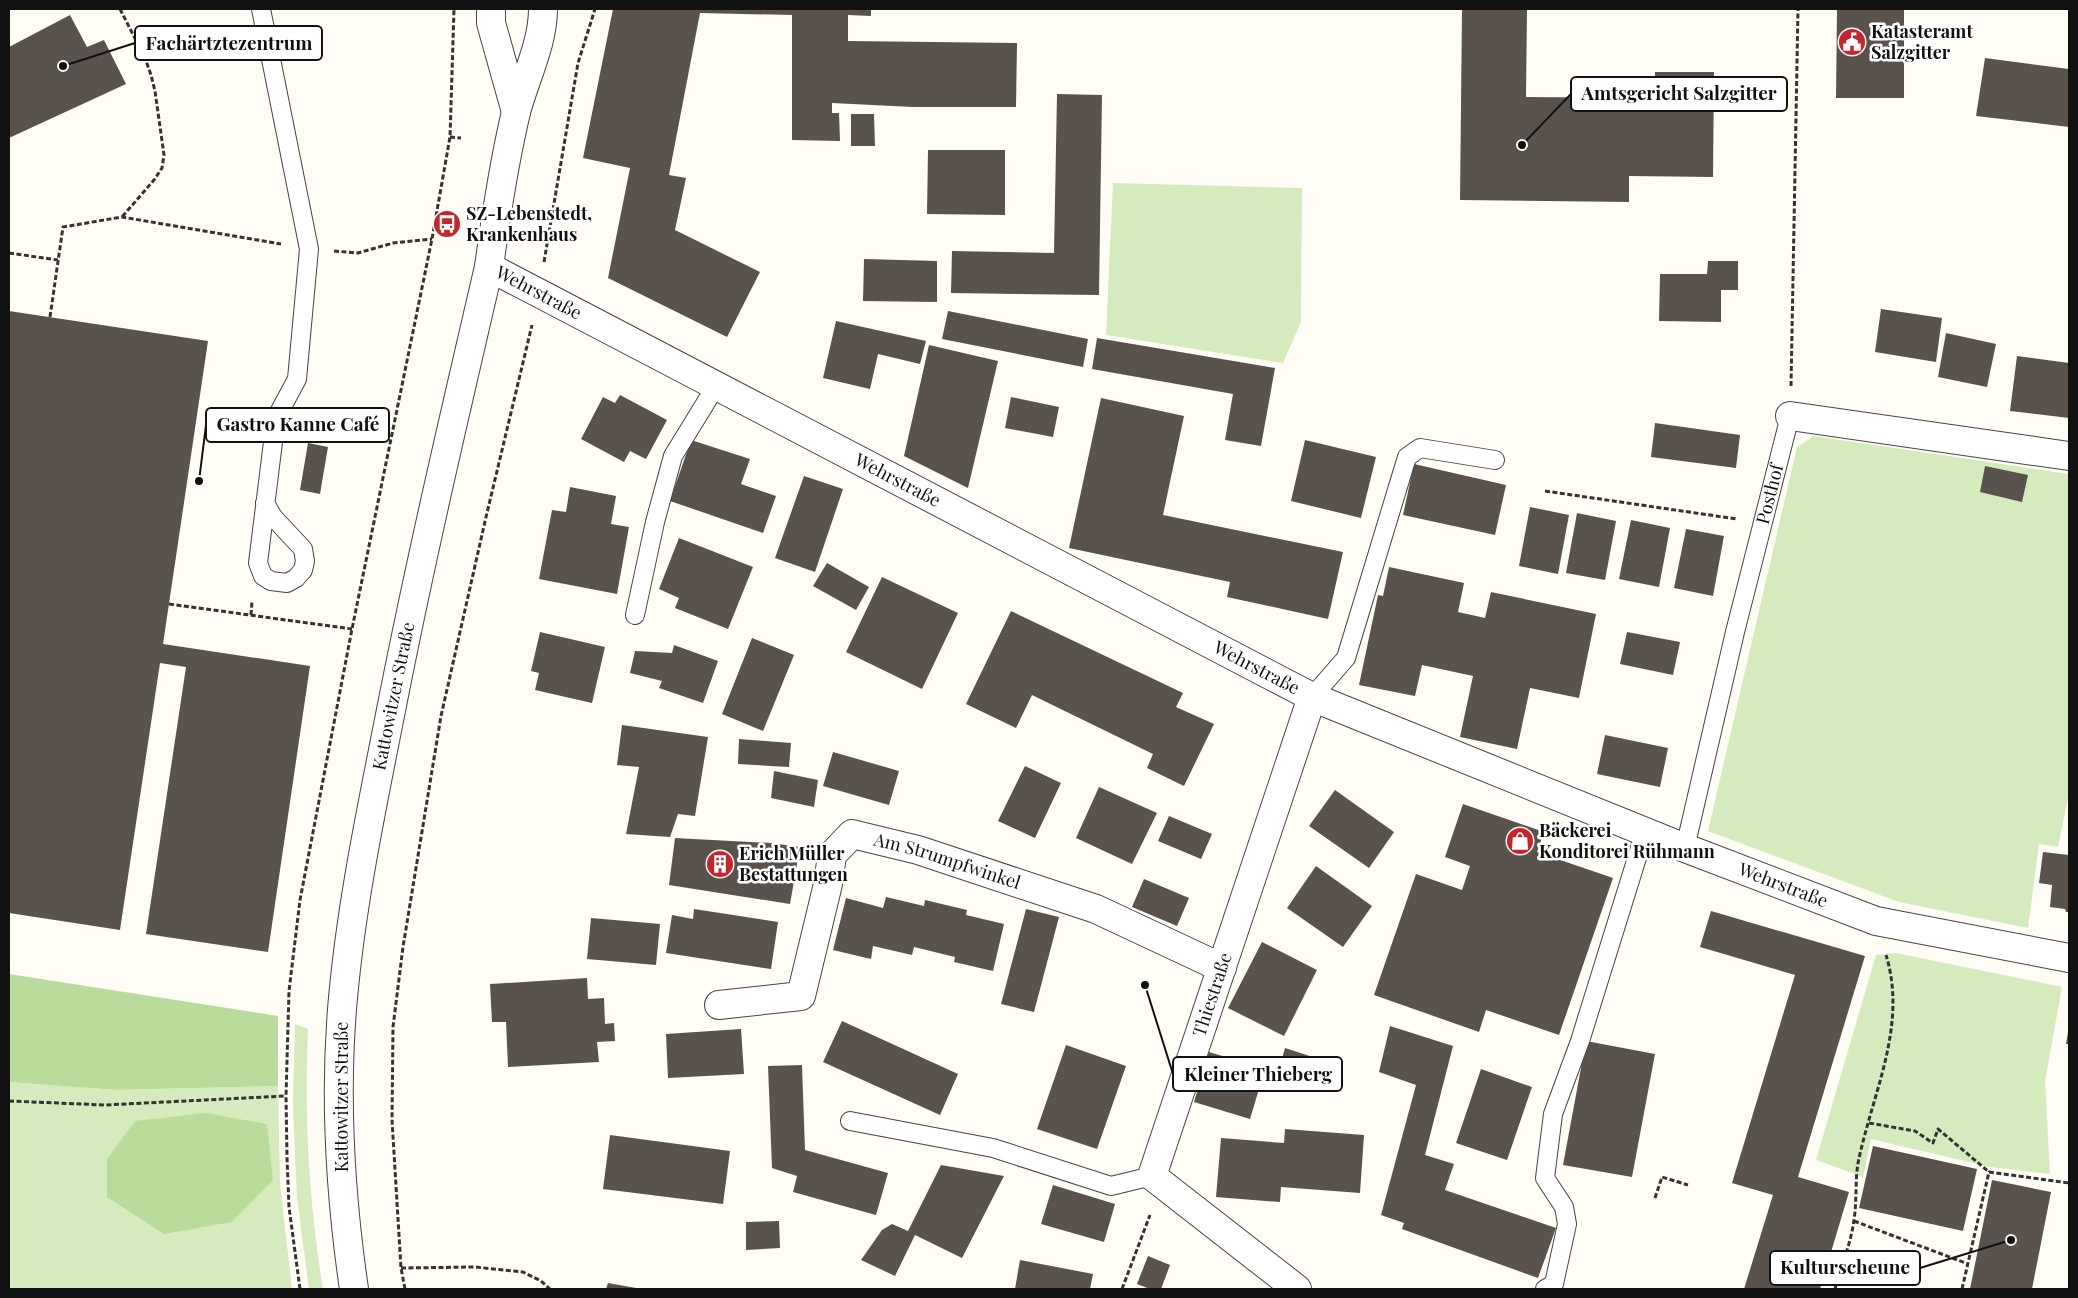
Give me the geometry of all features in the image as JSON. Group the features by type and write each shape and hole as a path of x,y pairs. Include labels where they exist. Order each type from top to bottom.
{"street":[{"name":"Kattowitzer Straße","path":"491,9 491,23 516,112"},
{"name":"Kattowitzer Straße","path":"354,1289 343,1190 338,1088 343,998 357,885 417,580 488,267 516,112 543,26 543,9"},
{"name":"Wehrstraße","path":"488,267 1312,697 1685,848 1876,921 2069,958"},
{"path":"1790,416 2069,456"},
{"name":"Thiestraße","path":"1157,1180 1222,968 1312,697"},
{"name":"Am Strumpfwinkel","path":"719,1005 801,996 828,884 832,855 852,834 918,850 1096,909 1222,968"},
{"path":"1157,1180 1296,1289"}],"lane":[{"path":"261,9 309,249 297,379 276,418 265,503"},
{"path":"635,616 655,522 673,456 716,386"},
{"name":"Posthof","path":"1685,848 1735,632 1790,416"},
{"path":"1312,697 1346,658 1407,457 1420,448 1495,460"},
{"path":"1545,1289 1554,1284 1567,1224 1564,1207 1545,1178 1553,1114 1580,1041 1645,832"},
{"path":"850,1121 993,1148 1111,1186 1157,1180"}],"path":[{"path":"120,9 145,58 151,75 158,107 164,155 162,168 154,180 122,216"},
{"path":"300,1289 289,1207 286,1096 289,991 300,900 352,629 432,240 450,137 454,9"},
{"path":"405,1289 401,1268 395,1194 392,1111 393,1027 403,947 441,716 539,293 578,63 595,9"},
{"path":"1790,416 1798,9"},
{"path":"450,137 461,138"},
{"path":"437,213 451,215"},
{"path":"50,317 63,227 122,216 309,249 358,253 393,243 432,240"},
{"path":"9,253 58,260"},
{"path":"1545,490 1762,522"},
{"path":"168,604 352,629"},
{"path":"1835,1289 1854,1221 1858,1164 1884,1067 1893,1000 1889,963 1876,921"},
{"path":"9,1102 105,1106 286,1096"},
{"path":"1869,1123 1915,1131 1933,1143 1938,1129 1989,1172 2069,1183"},
{"path":"1962,1289 1989,1172"},
{"path":"1655,1198 1662,1177 1688,1185"},
{"path":"1122,1289 1157,1180"},
{"path":"1854,1221 1968,1264"},
{"path":"401,1268 475,1267 523,1272 550,1289"}],"green space":[{"path":"1113,183 1302,188 1301,322 1283,363 1106,335"},
{"path":"1814,436 2069,474 2069,793 2058,847 2039,844 2028,928 1899,902 1708,831 1797,447"},
{"path":"1896,953 2062,987 2045,1081 2050,1174 1990,1167 1871,1139 1863,1177 1816,1160 1876,955"},
{"path":"9,974 278,1016 278,1086 116,1090 9,1082"},
{"path":"295,1024 308,1029 307,1127 314,1224 323,1289 309,1289 297,1197 293,1103"},
{"path":"9,1082 116,1090 278,1086 280,1184 292,1289 9,1289"},
{"path":"205,1113 267,1124 273,1180 232,1222 164,1234 107,1197 107,1159 135,1121"}],"building":[{"path":"613,9 871,9 871,16 848,15 848,41 1017,43 1016,107 913,107 832,103 832,113 839,113 840,141 792,140 792,15 700,13 669,175 686,178 675,230 760,272 727,337 608,278 630,168 583,158"},
{"path":"1462,9 1527,9 1526,97 1654,98 1655,72 1714,72 1713,177 1629,176 1629,202 1460,200"},
{"path":"1837,9 1904,9 1904,98 1836,98"},
{"path":"70,15 87,47 104,40 126,84 9,138 9,47"},
{"path":"1985,58 2069,69 2069,127 1976,116"},
{"path":"1057,94 1102,95 1099,295 951,293 952,251 1054,253"},
{"path":"851,114 874,114 875,146 851,146"},
{"path":"928,150 1005,150 1005,215 927,214"},
{"path":"864,259 937,261 937,302 863,301"},
{"path":"1708,261 1738,261 1738,290 1721,290 1721,322 1659,321 1660,274 1707,274"},
{"path":"1881,309 1942,318 1936,362 1875,352"},
{"path":"9,311 208,341 163,644 310,666 268,952 146,934 186,667 160,663 120,930 9,913"},
{"path":"948,311 1088,339 1083,367 942,339"},
{"path":"836,321 926,341 920,364 878,354 870,389 823,378"},
{"path":"1946,333 1996,344 1987,387 1938,377"},
{"path":"1097,338 1275,368 1261,446 1225,440 1233,394 1092,369"},
{"path":"929,345 998,361 968,488 904,456"},
{"path":"2017,356 2069,363 2069,418 2010,411"},
{"path":"620,395 667,420 646,459 630,451 624,462 581,439 603,397 615,403"},
{"path":"1011,397 1059,407 1053,437 1005,428"},
{"path":"1101,398 1184,416 1163,515 1343,552 1328,619 1227,597 1230,582 1069,548"},
{"path":"1655,423 1740,435 1736,468 1651,457"},
{"path":"691,440 750,459 741,484 776,496 763,533 670,501"},
{"path":"1305,440 1376,457 1361,518 1291,501"},
{"path":"308,443 328,447 320,494 300,490"},
{"path":"1414,464 1506,485 1495,535 1403,515"},
{"path":"1985,466 2028,475 2022,502 1980,492"},
{"path":"804,476 843,489 815,572 775,558"},
{"path":"570,487 616,496 611,524 629,527 617,594 539,579 552,510 566,512"},
{"path":"1530,507 1569,515 1558,574 1519,566"},
{"path":"1577,513 1616,521 1605,580 1566,573"},
{"path":"1631,520 1670,528 1659,587 1619,579"},
{"path":"1686,529 1724,536 1713,596 1674,588"},
{"path":"679,538 753,567 728,629 675,608 679,598 659,589"},
{"path":"827,563 869,587 856,610 813,586"},
{"path":"1389,567 1464,583 1458,612 1485,618 1491,592 1596,614 1579,698 1530,688 1517,749 1460,737 1473,676 1422,665 1415,696 1359,685 1378,595 1383,596"},
{"path":"882,577 958,613 922,689 846,652"},
{"path":"1011,611 1183,693 1176,707 1214,724 1184,786 1147,768 1153,754 1032,695 1016,728 966,704"},
{"path":"540,632 605,647 592,703 535,690 539,673 531,671"},
{"path":"1627,632 1680,642 1673,675 1620,664"},
{"path":"752,638 794,655 763,731 722,714"},
{"path":"674,645 718,661 703,703 659,688 662,681 630,673 635,651 672,653"},
{"name":"Erich Müller Bestattungen","path":"622,725 708,737 695,816 678,814 670,837 626,834 639,767 617,765"},
{"path":"1605,735 1668,748 1660,787 1597,774"},
{"path":"739,739 791,743 789,767 738,764"},
{"path":"833,752 899,771 889,805 823,786"},
{"path":"1025,766 1061,783 1035,838 998,821"},
{"path":"774,771 818,780 814,807 771,798"},
{"path":"1099,787 1157,813 1132,864 1076,838"},
{"path":"1335,790 1394,832 1369,868 1309,826"},
{"path":"1463,804 1544,832 1537,852 1613,878 1559,1035 1486,1010 1479,1032 1374,995 1416,874 1462,890 1470,866 1445,857"},
{"path":"1169,816 1212,834 1201,859 1158,841"},
{"name":"Erich Müller Bestattungen","path":"675,838 771,843 800,847 790,904 669,885"},
{"path":"2043,852 2069,855 2069,912 2066,912 2065,909 2050,907 2052,885 2039,883"},
{"path":"1316,866 1372,906 1343,947 1287,908"},
{"path":"1144,879 1189,898 1177,926 1132,907"},
{"path":"886,897 924,906 925,900 967,910 966,915 1004,924 993,971 954,962 955,957 914,947 912,955 873,946 871,959 833,950 846,898 883,908"},
{"path":"694,909 778,922 771,969 666,953 672,915 693,919"},
{"path":"1026,909 1059,917 1034,1012 1001,1004"},
{"path":"1711,911 1865,956 1798,1177 1849,1192 1820,1289 1744,1289 1773,1195 1732,1183 1795,975 1700,947"},
{"path":"591,918 660,924 656,965 587,959"},
{"path":"1262,942 1317,970 1284,1036 1228,1008"},
{"path":"587,978 588,999 604,998 605,1024 614,1023 615,1041 597,1042 599,1062 508,1067 506,1022 492,1022 490,984"},
{"path":"842,1021 958,1074 940,1115 823,1062"},
{"path":"1390,1026 1453,1046 1425,1155 1454,1164 1445,1190 1556,1228 1538,1278 1402,1229 1404,1223 1381,1215 1416,1085 1379,1072"},
{"path":"741,1029 744,1074 668,1078 666,1034"},
{"path":"2068,1032 2069,1044 2066,1044"},
{"path":"1586,1041 1655,1054 1632,1177 1563,1165"},
{"path":"1066,1045 1126,1066 1097,1149 1037,1129"},
{"path":"1285,1048 1322,1060 1313,1087 1277,1076"},
{"path":"1209,1052 1265,1069 1250,1119 1194,1102"},
{"path":"802,1065 805,1150 888,1173 876,1215 793,1192 797,1176 772,1168 768,1066"},
{"path":"1481,1069 1532,1087 1507,1160 1456,1143"},
{"path":"1285,1129 1364,1135 1360,1193 1281,1187 1280,1202 1216,1197 1221,1138 1284,1143"},
{"path":"610,1135 730,1151 723,1204 603,1189"},
{"path":"1873,1146 1977,1169 1963,1231 1859,1208"},
{"path":"941,1165 1004,1176 962,1258 915,1235 895,1276 861,1260 882,1230 892,1224 908,1231"},
{"path":"1992,1180 2051,1192 2032,1289 1970,1289"},
{"path":"1053,1185 1115,1204 1104,1242 1041,1224"},
{"path":"779,1221 780,1248 746,1250 746,1222"},
{"path":"1148,1256 1170,1265 1161,1289 1150,1289 1137,1284"},
{"path":"1020,1260 1093,1274 1090,1289 1015,1289"},
{"path":"608,1283 636,1288 636,1289 606,1289"}],"place":[{"name":"Katasteramt Salzgitter","path":"1852,42"},
{"name":"Fachärtztezentrum","path":"63,66"},
{"name":"Amtsgericht Salzgitter","path":"1522,145"},
{"name":"SZ-Lebenstedt, Krankenhaus","path":"447,224"},
{"name":"Gastro Kanne Café","path":"199,481"},
{"name":"Bäckerei Konditorei Rühmann","path":"1520,841"},
{"name":"Erich Müller Bestattungen","path":"720,864"},
{"name":"Kleiner Thieberg","path":"1145,985"},
{"name":"Kulturscheune","path":"2011,1240"}]}
